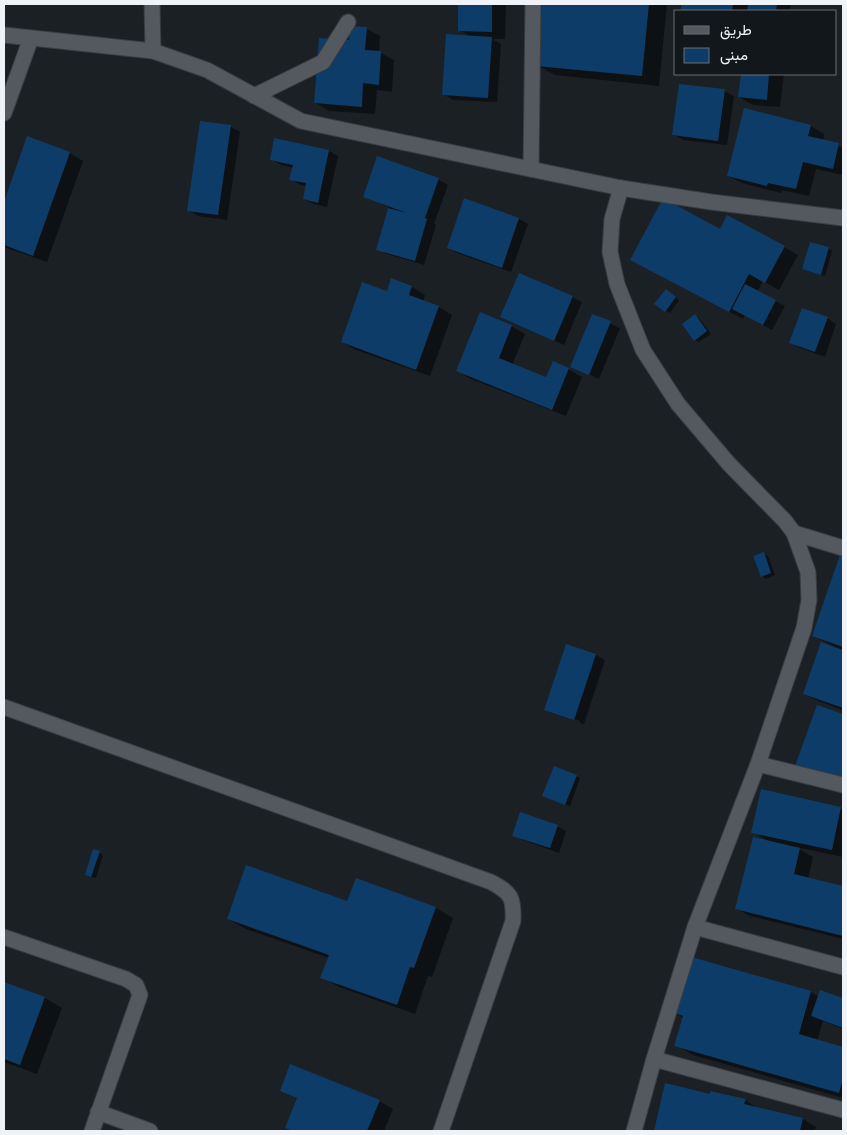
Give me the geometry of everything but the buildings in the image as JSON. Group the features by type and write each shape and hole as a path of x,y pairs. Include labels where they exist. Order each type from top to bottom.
{"main road":[{"path":"152,4 153,51"},
{"path":"531,169 534,4"},
{"path":"254,96 323,62 348,22"},
{"path":"4,35 153,51 206,70 301,121 621,188 711,202 843,218"},
{"path":"4,113 31,38"},
{"path":"621,188 612,219 610,252 617,284 643,350 678,404 728,464 785,521 794,533 808,572 809,600 804,628 758,764 695,927 654,1058 634,1131"},
{"path":"794,533 843,548"},
{"path":"4,707 491,882 507,891 514,903 513,920 441,1131"},
{"path":"758,764 843,785"},
{"path":"695,927 843,968"},
{"path":"4,937 126,979 136,985 140,995 92,1131"},
{"path":"654,1058 843,1110"},
{"path":"98,1112 150,1131"}]}
